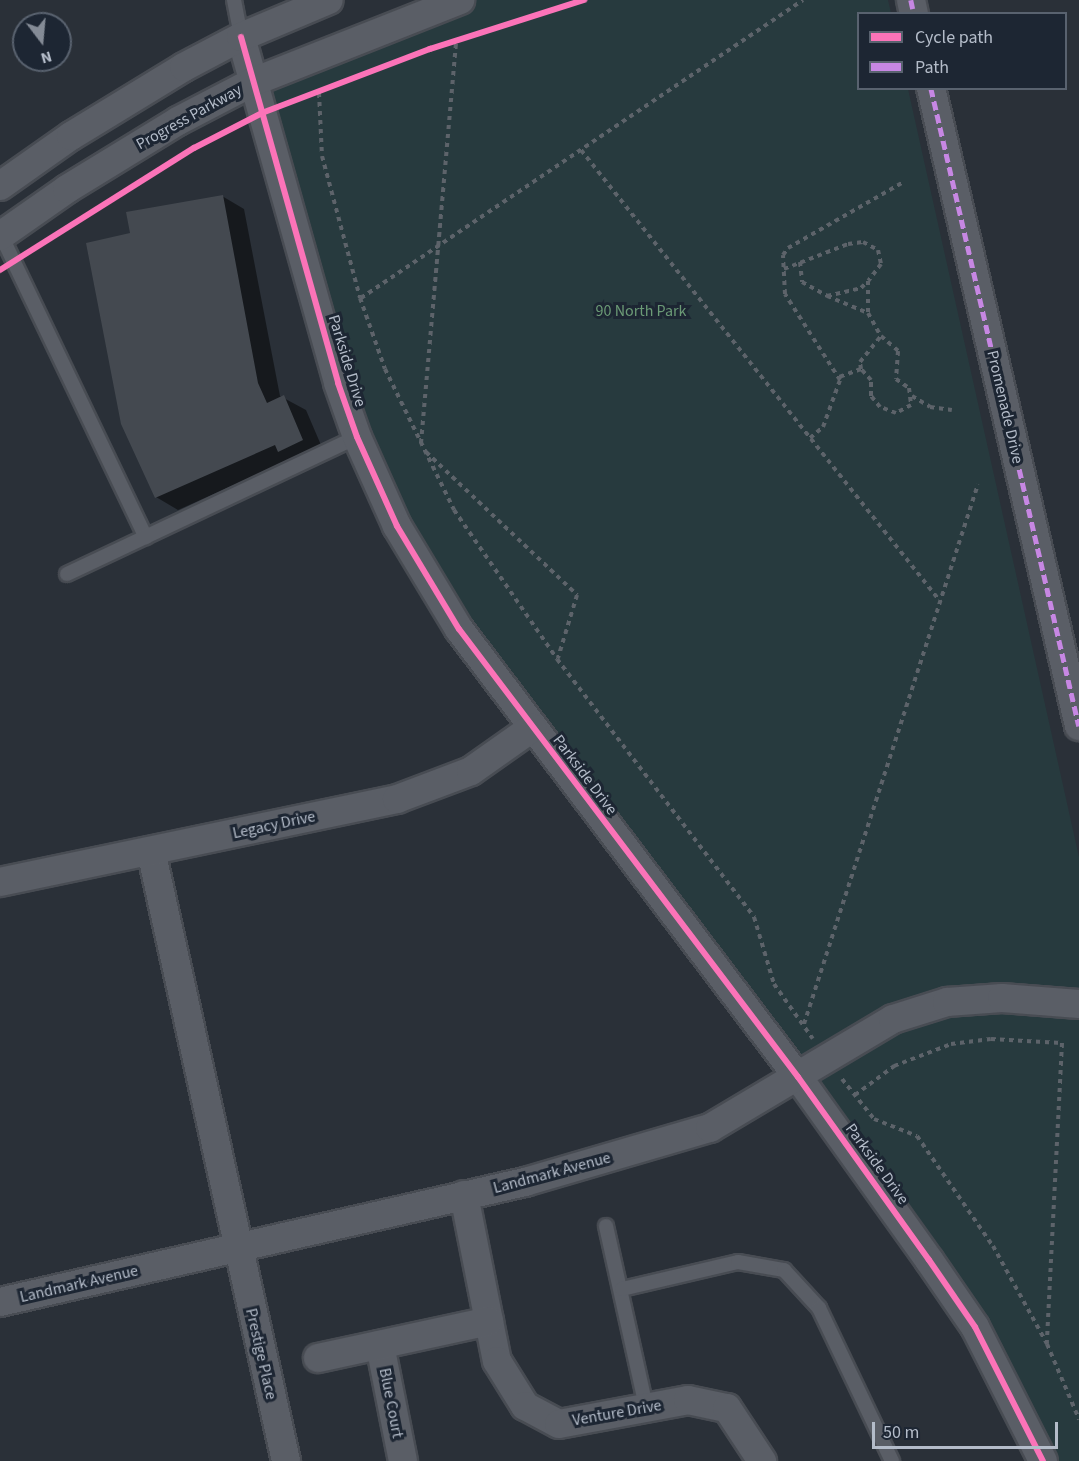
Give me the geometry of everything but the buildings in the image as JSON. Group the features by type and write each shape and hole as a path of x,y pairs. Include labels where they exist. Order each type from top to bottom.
{"street":[{"path":"0,186 71,136 241,37 329,0"},
{"name":"Progress Parkway","path":"1,235 158,133 254,82 460,0"},
{"name":"Parkside Drive","path":"241,37 357,437 397,526 459,629 798,1077 975,1327 1043,1461"},
{"name":"Promenade Drive","path":"931,90 1079,726"},
{"name":"Legacy Drive","path":"0,882 397,799 471,771 532,728"},
{"name":"Prestige Place","path":"151,851 236,1246 286,1461"},
{"name":"Landmark Avenue","path":"0,1302 236,1246 525,1182 710,1128 893,1019 947,1002 1002,998 1079,1004"},
{"name":"Venture Drive","path":"464,1195 497,1361 525,1406 559,1424 688,1400 727,1408 762,1461"},
{"name":"Blue Court","path":"318,1358 489,1321"},
{"name":"Blue Court","path":"380,1345 403,1461"}],"lane":[{"path":"234,0 241,37"},
{"path":"1,235 146,537"},
{"path":"67,574 357,437"},
{"path":"606,1226 622,1289 646,1407"},
{"path":"622,1289 738,1262 784,1270 819,1308 892,1461"}],"path":[{"path":"360,298 803,0"},
{"path":"448,44 467,37"},
{"path":"422,447 456,40"},
{"path":"307,97 327,90"},
{"path":"319,93 322,156 360,298 385,369 467,533 557,659 754,917 774,984 827,1058 874,1119 917,1136 993,1246 1047,1344 1079,1419"},
{"path":"581,150 940,601"},
{"path":"839,377 785,294 783,255 788,248 902,183"},
{"path":"784,269 848,243 863,242 878,250 881,264 861,288 827,296"},
{"path":"800,262 802,282 827,296 868,313"},
{"path":"868,281 868,313 881,336 898,351 896,379 909,388 912,396 911,405 896,413 880,407 871,396 871,380 861,369 860,362 881,336"},
{"path":"839,377 861,369"},
{"path":"810,438 823,427 839,377"},
{"path":"912,396 930,407 952,410"},
{"path":"422,447 577,595 557,659"},
{"path":"804,1025 978,484"},
{"path":"855,1095 894,1066 951,1044 991,1039 1062,1043 1047,1344"}],"green space":[{"name":"90 North Park","path":"460,0 888,0 891,12 857,12 857,90 908,90 1079,857 1079,1461 1043,1461 1007,1384 397,526 253,82"}],"marked path":[{"path":"911,0 914,12"},
{"path":"931,90 1079,726"}],"cycle path":[{"path":"0,270 194,148 262,113 430,49 584,0"},
{"path":"241,37 338,383 357,437 397,526 459,629 798,1077 929,1260 975,1327 1043,1461"}]}
